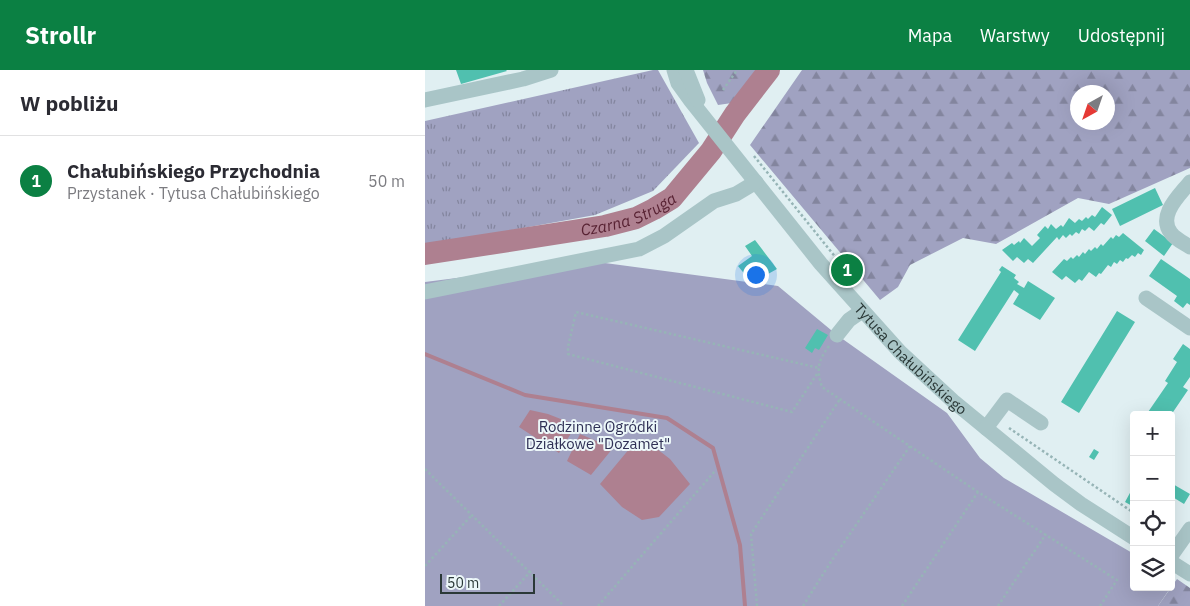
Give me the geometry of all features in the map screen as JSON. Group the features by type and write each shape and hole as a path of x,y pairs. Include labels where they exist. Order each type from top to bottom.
{"street":[{"path":"425,100 523,79 551,70"},
{"name":"Tytusa Chałubińskiego","path":"674,70 679,83 706,120 821,264 883,335 911,363 990,423 1054,484 1130,535"},
{"name":"Tytusa Chałubińskiego","path":"686,70 706,120"},
{"path":"425,292 639,249 664,236 715,201 736,194 756,182"},
{"path":"1190,182 1166,218 1171,234 1190,247"},
{"path":"1146,298 1190,328"},
{"path":"837,335 849,320 862,311"},
{"path":"990,423 1007,400 1041,423"},
{"path":"1175,550 1190,529"},
{"path":"1175,565 1190,574"}],"path":[{"path":"723,90 737,70"},
{"path":"749,153 755,157 842,265"},
{"path":"819,368 576,312 568,347 568,354 792,412 817,374 819,368 821,358 837,335"},
{"path":"817,374 822,387 978,492 1117,580 1100,606"},
{"path":"757,606 751,534 840,399"},
{"path":"990,423 1130,510"},
{"path":"803,606 910,446"},
{"path":"425,469 471,516 531,571 564,606"},
{"path":"598,606 715,471"},
{"path":"902,606 978,492"},
{"path":"425,566 471,516"},
{"path":"998,606 1045,534"},
{"path":"499,606 531,571"}],"green space":[{"path":"658,70 699,143 653,191 595,215 425,246 425,121"},
{"path":"703,70 761,70 732,103 718,105"},
{"path":"802,70 1190,70 1190,168 1109,204 1078,198 996,244 963,238 910,265 898,287 880,300 750,145"},
{"name":"Rodzinne Ogródki Działkowe \"Dozamet\"","path":"590,261 778,286 837,335 947,413 980,458 1004,478 1130,552 1130,591 1168,591 1158,606 425,606 425,282"},
{"path":"1177,579 1190,588 1190,606 1158,606 1169,591 1175,591 1175,582"}],"shaded area":[{"path":"530,410 548,414 576,425 559,453 519,427"},
{"path":"580,434 613,448 591,475 567,461"},
{"path":"648,442 670,459 690,484 659,517 642,520 622,507 600,484 630,448"}],"building":[{"path":"456,70 506,70 507,71 461,84"},
{"path":"1155,188 1163,205 1120,226 1112,209"},
{"path":"1102,207 1112,215 1104,225 1101,223 1094,231 1089,227 1085,231 1082,229 1079,234 1076,232 1066,238 1063,235 1059,240 1057,237 1033,263 1028,259 1024,263 1017,257 1013,261 1002,250 1012,243 1014,245 1019,241 1020,243 1024,238 1032,246 1040,238 1037,235 1045,226 1048,229 1051,224 1056,229 1061,225 1063,227 1069,218 1075,223 1079,219 1082,221 1086,217 1088,219 1092,215 1095,217"},
{"path":"1154,229 1173,243 1164,256 1145,241"},
{"path":"1123,233 1144,250 1141,255 1138,253 1135,257 1132,255 1123,262 1120,260 1117,264 1114,262 1111,267 1108,265 1096,277 1089,272 1082,281 1079,279 1075,283 1066,276 1062,280 1052,272 1064,259 1067,261 1077,255 1079,257 1083,252 1085,254 1089,249 1091,251 1095,247 1097,249 1101,244 1103,246 1111,237 1113,239 1116,235 1119,237"},
{"path":"755,240 777,269 768,274 765,273 751,282 738,266 752,256 745,246"},
{"path":"1161,259 1190,279 1190,305 1187,303 1183,308 1174,301 1177,296 1149,276"},
{"path":"1002,266 1016,275 1014,278 1019,282 1017,284 1024,288 1028,281 1055,298 1040,320 1013,304 1019,294 1014,290 975,351 958,340 1001,272 999,270"},
{"path":"1117,311 1135,322 1079,413 1061,402"},
{"path":"817,329 828,335 819,350 815,348 812,353 805,348"},
{"path":"1183,344 1190,349 1190,377 1183,387 1188,390 1174,411 1149,411 1168,383 1165,381 1177,362 1173,359"},
{"path":"1094,449 1099,452 1094,460 1089,457"},
{"path":"1175,485 1190,494 1184,504 1175,498"},
{"path":"1130,493 1130,505 1125,502"}],"waterway":[{"name":"Czarna Struga","path":"425,254 605,226 636,218 654,209 672,198 711,151 735,114 769,70"},
{"path":"425,354 525,395 667,418 713,448 740,545 745,606"}],"place":[{"name":"Chałubińskiego Przychodnia","path":"847,270"}]}
